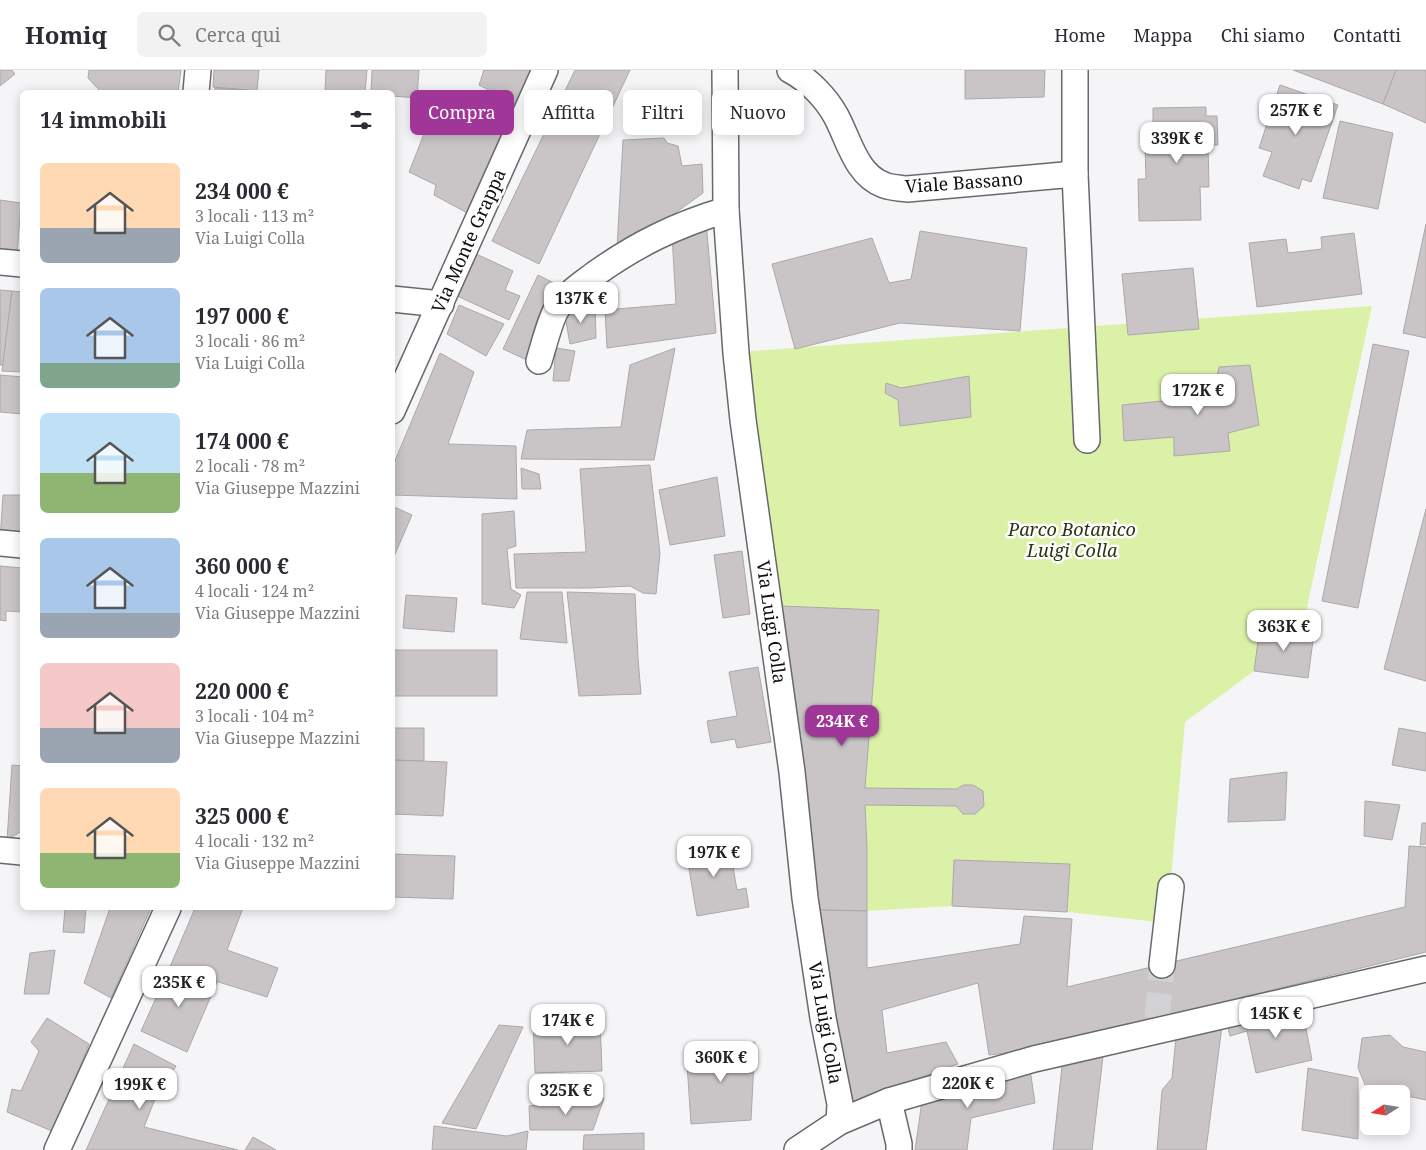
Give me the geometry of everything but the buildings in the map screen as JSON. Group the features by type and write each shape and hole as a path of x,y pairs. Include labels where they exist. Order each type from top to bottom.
{"street":[{"path":"196,90 198,70"},
{"name":"Via Monte Grappa","path":"395,404 545,70"},
{"name":"Via Luigi Colla","path":"725,70 726,210 736,353 743,420 792,772 804,898 823,1018 840,1104 839,1122"},
{"name":"Viale Bassano","path":"790,70 823,97 836,116 856,160 868,174 883,185 907,189 1076,174"},
{"path":"1074,70 1076,174 1087,440"},
{"path":"539,361 557,308 574,289 616,259 662,233 692,220 726,210"},
{"path":"0,262 20,264"},
{"path":"395,300 441,304"},
{"path":"0,543 20,545"},
{"path":"0,850 20,852"},
{"path":"1162,965 1170,886"},
{"path":"57,1150 167,910"},
{"path":"798,1150 839,1122 889,1101 1034,1059 1157,1024 1426,969"},
{"path":"889,1101 899,1150"}],"green space":[{"name":"Parco Botanico Luigi Colla","path":"1372,306 1304,621 1260,626 1254,671 1185,722 1167,923 1067,912 1070,864 954,860 952,906 867,911 865,805 956,806 963,814 975,814 984,803 983,791 969,785 957,789 865,788 879,611 781,606 736,353"}],"tunnel":[{"path":"1157,1018 1162,965"}]}
